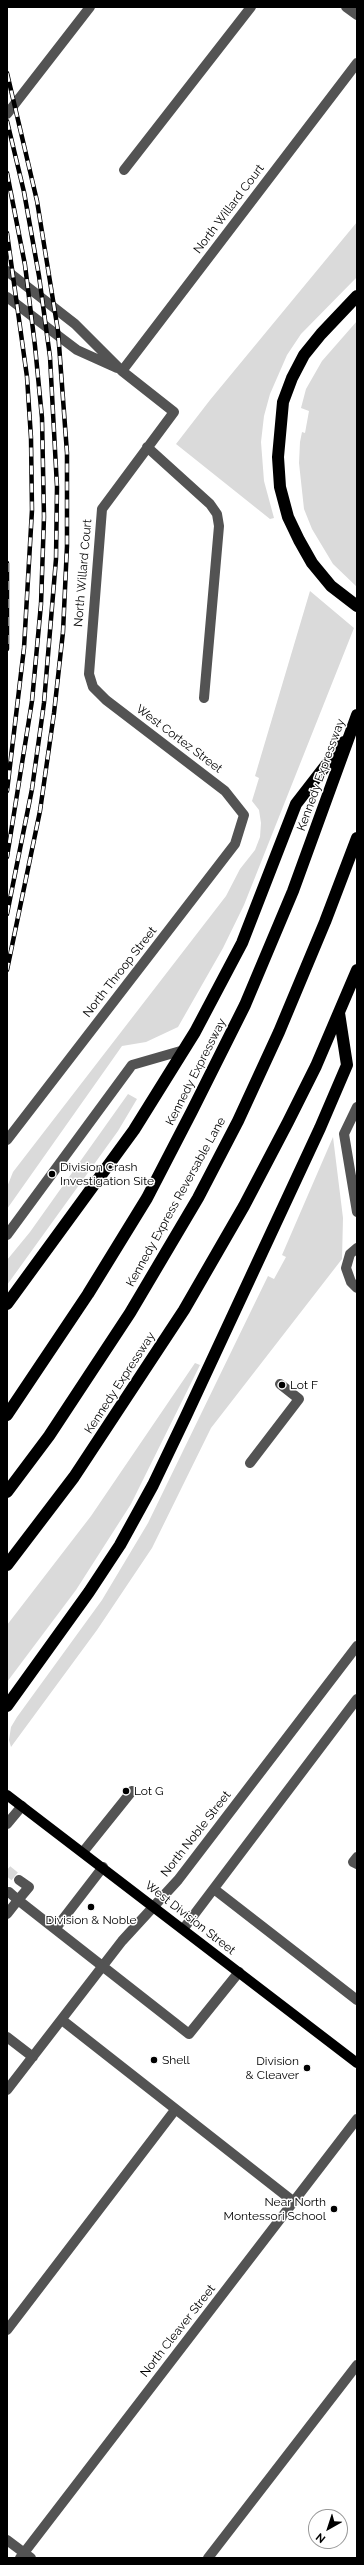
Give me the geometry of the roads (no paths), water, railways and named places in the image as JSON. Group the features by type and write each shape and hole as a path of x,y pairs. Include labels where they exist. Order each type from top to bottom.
{"highway":[{"path":"357,296 321,334 304,355 292,378 284,402 278,457 280,487 288,517 299,540 312,563 331,586 357,606"},
{"name":"Kennedy Expressway","path":"7,1415 88,1294 147,1198 245,1005 293,891 357,715"},
{"path":"7,1304 134,1130 184,1050 242,943 296,804 352,731"},
{"name":"Kennedy Express Reversable Lane","path":"7,1492 49,1436 130,1313 198,1198 238,1121 279,1032 325,922 357,838"},
{"name":"Kennedy Expressway","path":"7,1565 74,1477 184,1310 284,1129 339,1013 357,970"},
{"path":"7,1706 90,1592 120,1545 153,1485 320,1128 347,1065 339,1013"}],"main road":[{"name":"West Division Street","path":"7,1795 184,1928 357,2063"}],"street":[{"path":"7,114 90,7"},
{"path":"124,170 251,7"},
{"path":"346,7 357,15"},
{"name":"North Willard Court","path":"94,687 89,674 100,518 107,501 174,412 122,371 357,63"},
{"path":"7,272 75,324 122,371"},
{"path":"7,297 77,350 122,371"},
{"path":"147,447 210,504 217,514 219,526 204,698"},
{"name":"West Cortez Street","path":"94,687 106,700 225,791 244,815"},
{"name":"North Throop Street","path":"7,1140 235,844 244,815"},
{"path":"7,1235 132,1065 184,1050"},
{"path":"357,1107 344,1134 357,1212"},
{"path":"357,1248 350,1254 346,1268 351,1282 357,1288"},
{"path":"250,1463 299,1399 280,1384"},
{"name":"North Noble Street","path":"7,2090 122,1941 178,1880 357,1646"},
{"path":"184,1928 357,1699"},
{"path":"83,1852 132,1791"},
{"path":"7,1824 22,1806"},
{"path":"357,1857 353,1862 357,1864"},
{"path":"56,1928 103,1867"},
{"path":"7,1914 29,1887 19,1880"},
{"path":"214,1888 357,2000"},
{"path":"8,1892 56,1928 189,2034 239,1972"},
{"path":"62,2020 294,2202"},
{"path":"7,2037 33,2057"},
{"path":"7,2330 176,2110"},
{"name":"North Cleaver Street","path":"25,2556 357,2119"},
{"path":"208,2558 357,2365"},
{"path":"7,2540 25,2556"}],"tunnel":[{"path":"7,1870 19,1880"}],"railway":[{"path":"7,73 37,201 58,331 67,453 67,546 63,632 54,713 40,811 7,970"},
{"path":"7,121 24,192 39,276 50,357 57,487 56,559 44,703 32,789 7,914"},
{"path":"7,173 25,265 35,346 42,418 44,517 41,604 32,701 7,857"},
{"path":"7,233 27,377 31,438 32,510 24,648 7,791"},
{"path":"7,563 7,649"}],"place":[{"name":"Division Crash Investigation Site","path":"52,1174"},
{"name":"Lot F","path":"282,1385"},
{"name":"Lot G","path":"126,1791"},
{"name":"Division & Noble","path":"91,1907"},
{"name":"Shell","path":"154,2060"},
{"name":"Division & Cleaver","path":"307,2068"},
{"name":"Near North Montessori School","path":"334,2209"}]}
